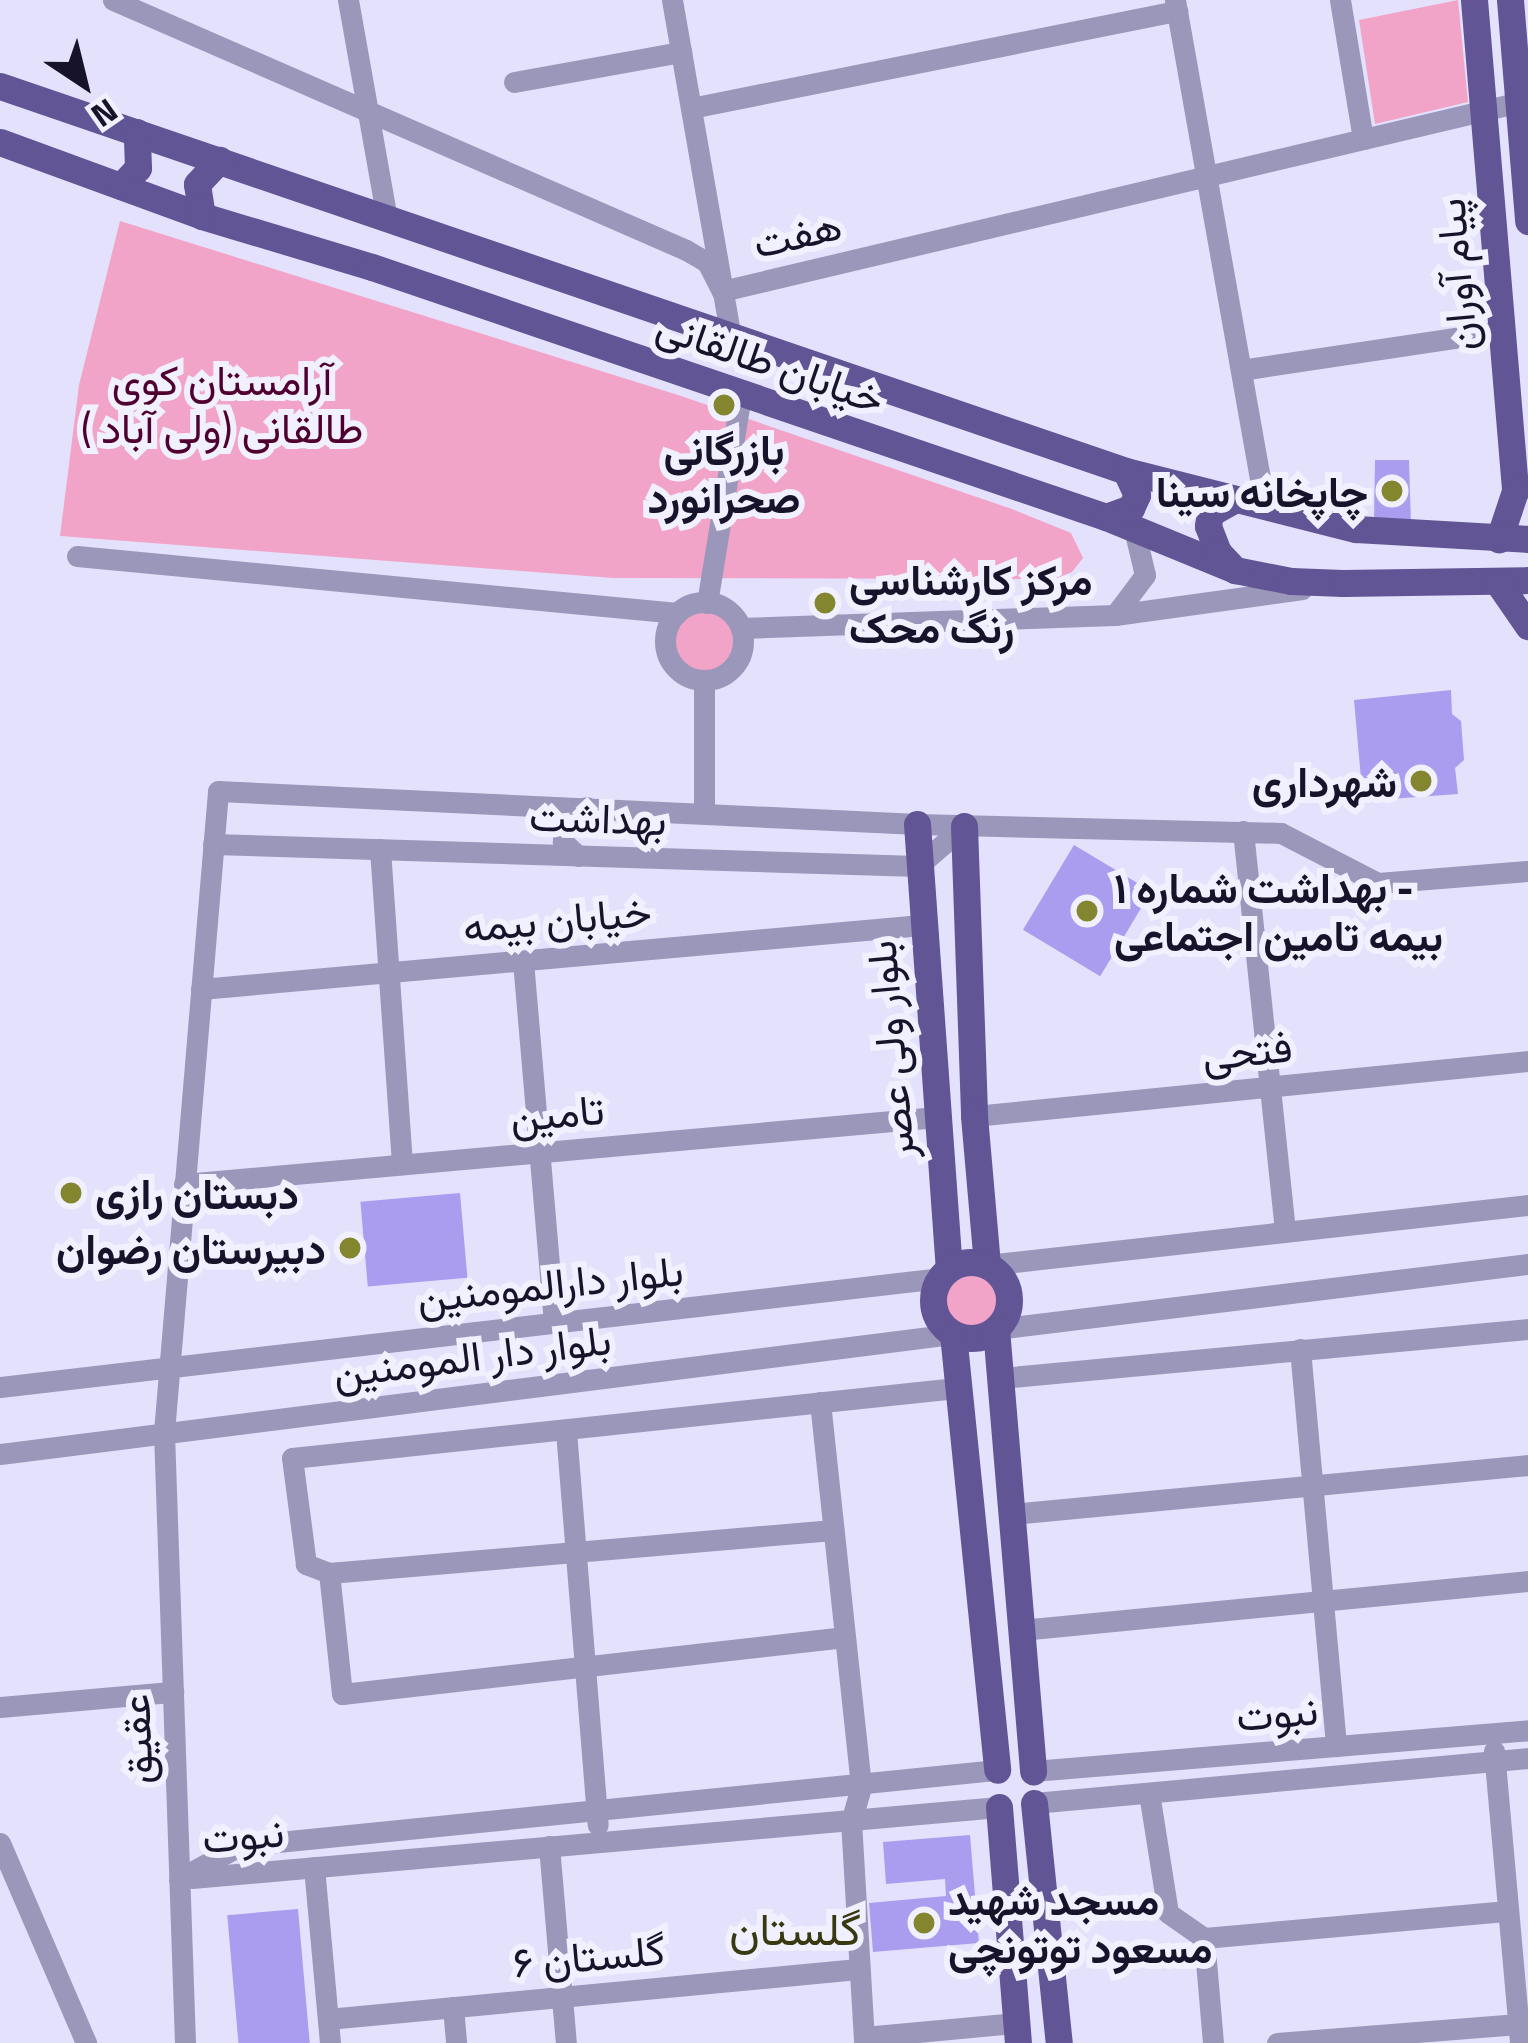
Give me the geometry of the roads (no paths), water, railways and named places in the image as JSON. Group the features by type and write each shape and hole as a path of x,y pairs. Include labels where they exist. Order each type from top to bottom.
{"main road":[{"name":"پیام آوران","path":"1474,0 1502,331 1522,494 1514,539"},
{"name":"پیام آوران","path":"1510,0 1523,101 1528,221"},
{"name":"خیابان طالقانی","path":"0,86 1126,470 1232,501 1356,529 1514,539"},
{"path":"121,186 142,157 137,132"},
{"name":"خیابان طالقانی","path":"0,142 202,216 372,267 1106,517 1235,570 1291,581 1343,583 1528,580"},
{"path":"202,216 197,184 219,160"},
{"path":"1106,517 1131,508 1137,495 1126,470"},
{"path":"1232,501 1210,513 1208,526 1218,553 1235,570"},
{"path":"1497,581 1528,626"},
{"name":"بلوار ولی عصر","path":"917,824 945,1274"},
{"name":"بلوار ولی عصر","path":"964,826 974,1116 987,1265"},
{"path":"974,1262 987,1265 1010,1295 1004,1319 996,1329 975,1338 953,1334 936,1316 934,1290 945,1274 974,1262"},
{"path":"996,1329 1033,1772 1039,1790 1034,1803 1059,2043"},
{"path":"953,1334 998,1771"},
{"path":"1017,2033 999,1807 990,1785 998,1771 1011,1764 1033,1772"},
{"path":"999,1807 1013,1813 1034,1803"}],"street":[{"name":"هفت","path":"112,0 686,250 707,262 722,290 1523,101"},
{"path":"349,0 386,218"},
{"path":"672,0 731,338"},
{"path":"1340,0 1363,139"},
{"path":"691,108 1176,6 1265,507"},
{"path":"514,82 681,52"},
{"path":"1241,370 1502,331"},
{"path":"707,603 742,396"},
{"path":"1115,615 1145,575 1134,530"},
{"path":"76,556 677,613 707,603 725,608 741,628 736,663 704,680 679,671 670,662 665,636 677,613"},
{"path":"741,628 1115,615 1343,583"},
{"path":"704,680 704,812"},
{"name":"بهداشت","path":"918,866 213,844 218,791 964,826 1281,833 1378,883 1528,871"},
{"path":"578,856 563,842 563,826 576,810 588,807"},
{"path":"918,866 964,826"},
{"path":"1243,831 1286,1232"},
{"path":"0,1387 169,1365 213,844"},
{"path":"380,850 402,1165"},
{"name":"خیابان بیمه","path":"201,989 920,925"},
{"path":"523,961 554,1322"},
{"name":"فتحی","path":"974,1116 1528,1061"},
{"name":"تامین","path":"184,1184 937,1117"},
{"path":"987,1265 1528,1205"},
{"path":"996,1329 1528,1264"},
{"name":"بلوار دارالمومنین","path":"169,1365 945,1274"},
{"path":"1001,1378 1528,1329"},
{"name":"بلوار دار المومنین","path":"0,1454 953,1334"},
{"path":"1300,1349 1336,1746"},
{"name":"عقیق","path":"169,1365 164,1432 185,2043"},
{"path":"833,1530 329,1573 306,1564 292,1457 956,1388"},
{"path":"820,1402 861,1787 851,1821 864,2040 1017,2033"},
{"path":"566,1430 600,1842"},
{"path":"1012,1514 1528,1465"},
{"path":"329,1573 342,1694 845,1637"},
{"path":"1021,1630 1528,1581"},
{"path":"0,1708 173,1692"},
{"name":"نبوت","path":"1033,1772 1528,1730"},
{"path":"1277,2043 1519,2033 1493,1733"},
{"name":"نبوت","path":"1034,1803 1528,1758"},
{"name":"نبوت","path":"179,1879 239,1846 998,1771"},
{"path":"1150,1792 1168,1913 1204,1938 1508,1911"},
{"name":"نبوت","path":"179,1879 999,1807"},
{"path":"0,1843 86,2043"},
{"path":"549,1846 566,2043"},
{"path":"314,1867 330,2043"},
{"path":"1204,1938 1213,2043"},
{"name":"گلستان ۶","path":"328,2019 858,1970"},
{"path":"453,2007 456,2043"}],"place":[{"name":"بازرگانی صحرانورد","path":"724,405"},
{"name":"چاپخانه سینا","path":"1392,491"},
{"name":"مرکز کارشناسی رنگ محک","path":"825,603"},
{"name":"شهرداری","path":"1421,781"},
{"name":"بهداشت شماره ۱ - بیمه تامین اجتماعی","path":"1087,911"},
{"name":"دبستان رازی","path":"71,1193"},
{"name":"دبیرستان رضوان","path":"350,1248"},
{"name":"مسجد شهید مسعود توتونچی","path":"924,1923"}],"district":[{"name":"گلستان","path":"795,1929"}],"park label":[{"name":"آرامستان کوی طالقانی (ولی آباد )","path":"222,403"}]}
